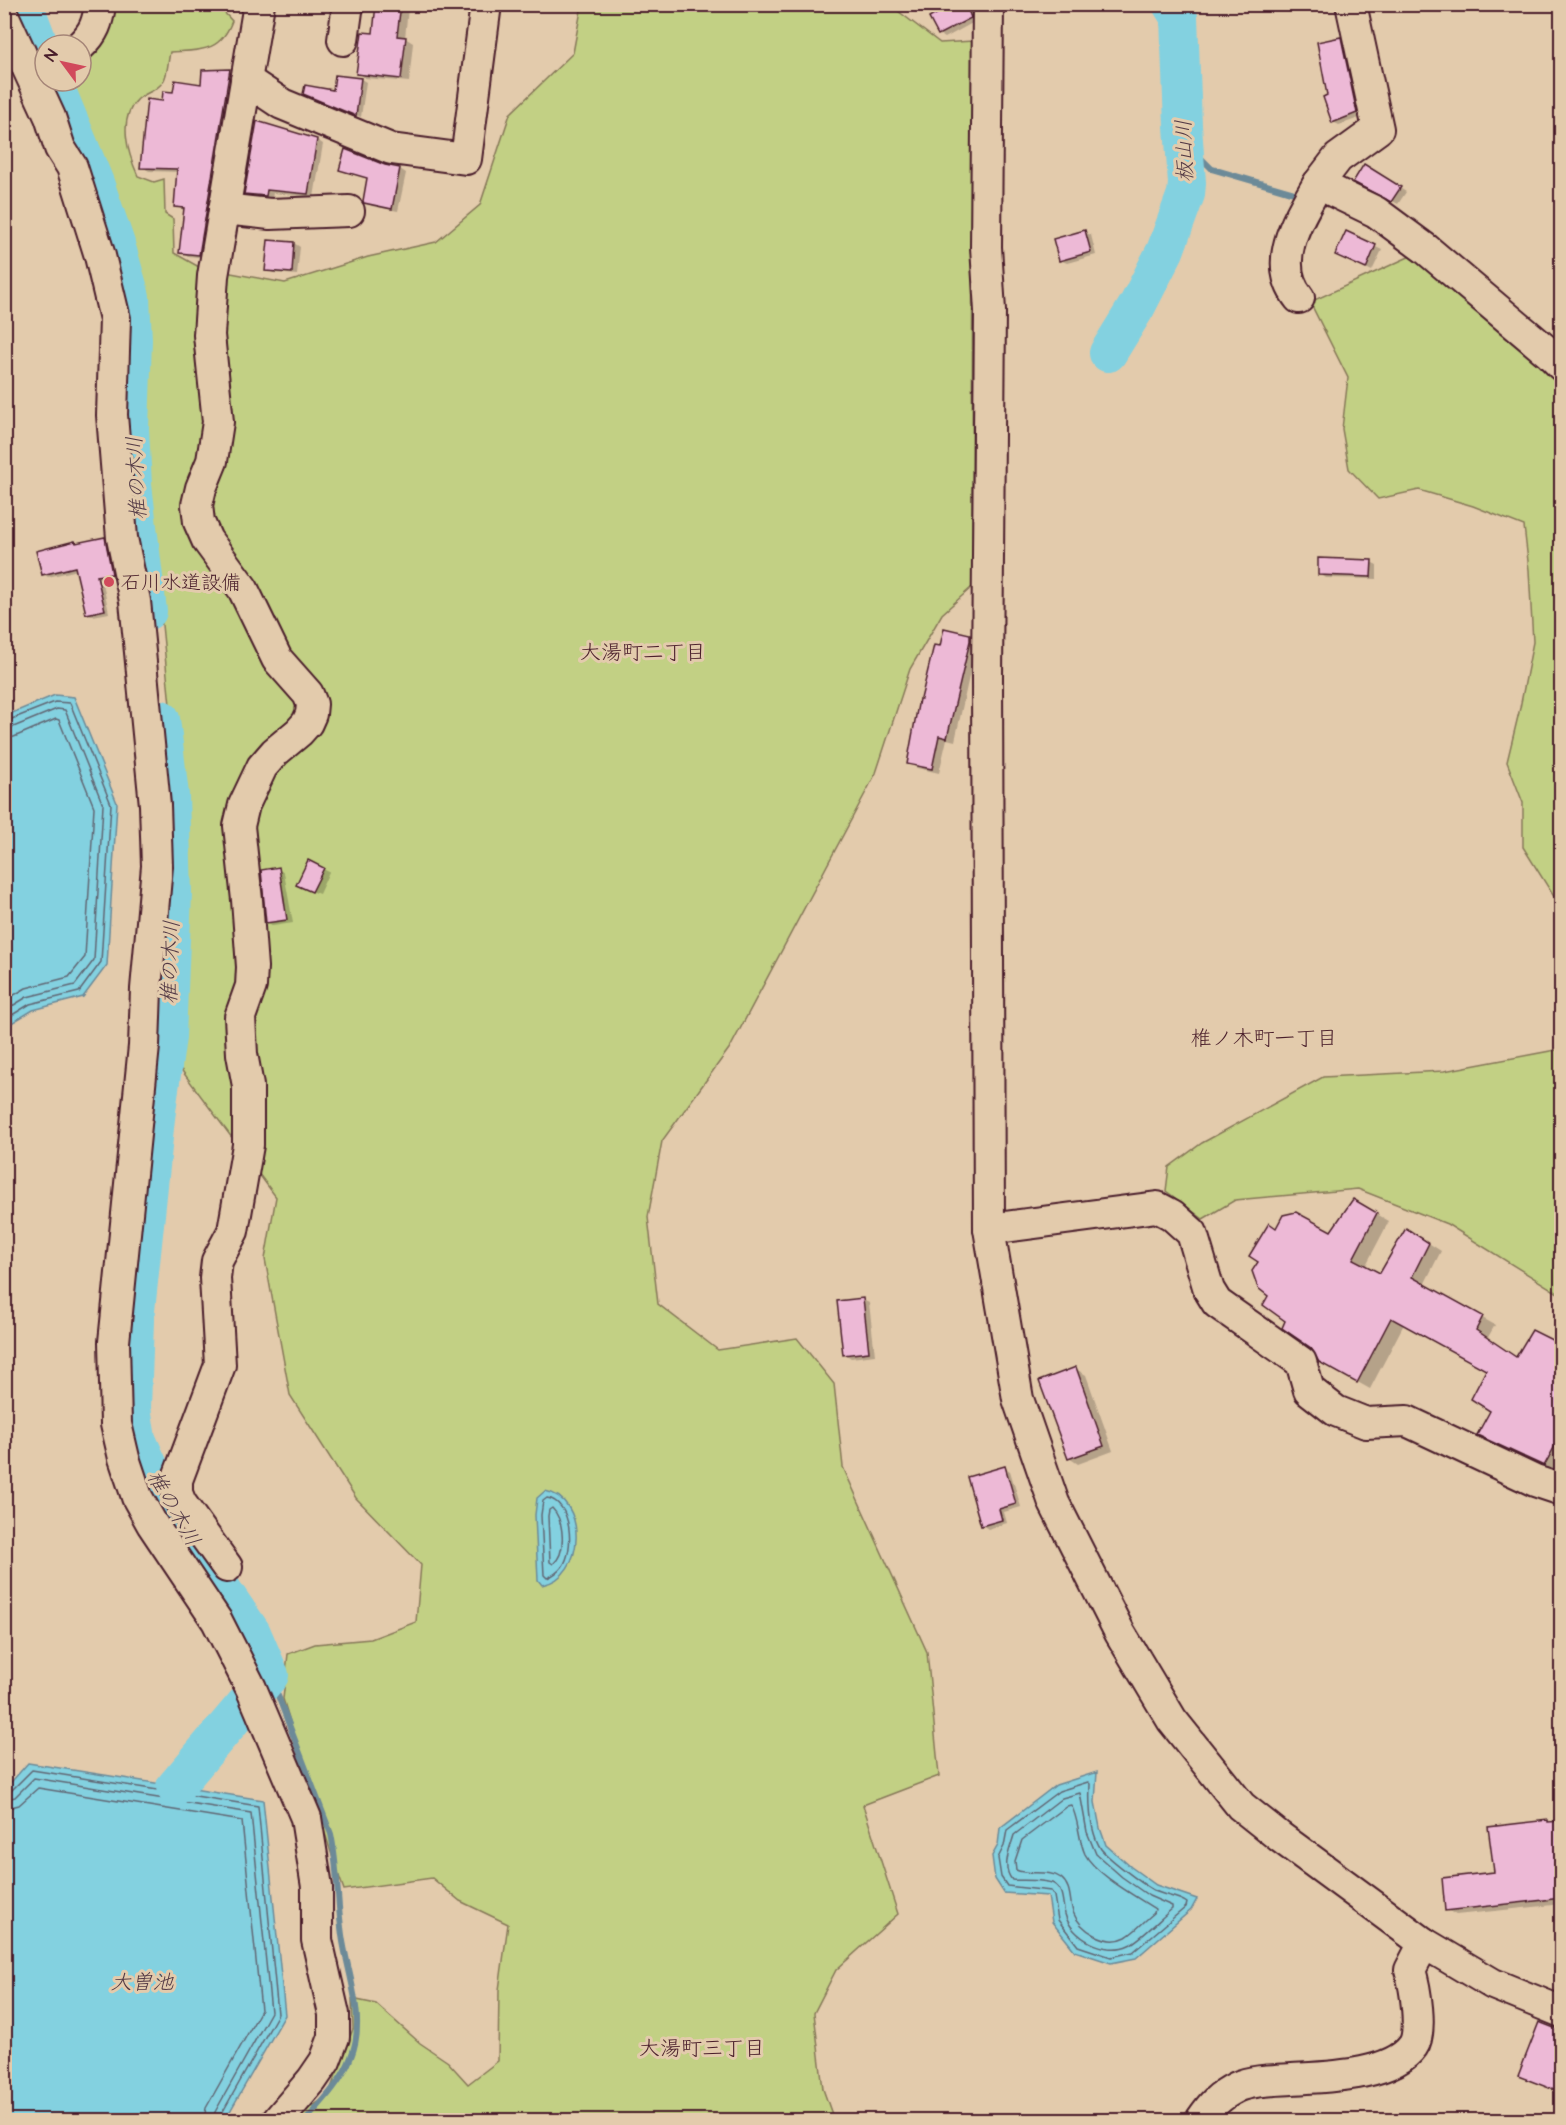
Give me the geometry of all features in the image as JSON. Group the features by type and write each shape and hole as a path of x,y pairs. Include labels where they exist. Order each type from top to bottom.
{"street":[{"path":"92,33 98,22 100,4"},
{"path":"227,1567 181,1503 177,1493 177,1480 220,1365 215,1278 218,1261 233,1231 248,1145 248,1086 242,1054 240,1017 251,986 252,967 248,900 239,826 244,805 262,767 307,723 312,704 308,694 277,659 243,588 207,540 199,522 197,505 212,461 218,422 209,335 213,276 259,4"},
{"path":"343,40 348,4"},
{"path":"246,80 282,104 391,149 466,159 486,4"},
{"path":"988,4 986,247 990,311 987,667 989,1229 1018,1399 1054,1503 1120,1633 1172,1720 1241,1806 1424,1943 1493,1984 1562,2012"},
{"path":"1299,298 1286,270 1288,249 1299,218 1318,184 1338,158 1378,129 1351,4"},
{"path":"4,17 33,63"},
{"path":"44,93 60,148 72,166 100,256 115,319 112,415 122,538 135,601 155,805 157,866 146,989 144,1046 114,1342 116,1424 137,1497 152,1524 217,1621 251,1688 306,1818 317,1887 317,1940 334,2014 334,2037 325,2061 278,2121"},
{"path":"1318,184 1376,212 1426,249 1562,366"},
{"path":"224,209 270,214 349,212"},
{"path":"989,1229 1156,1207 1172,1215 1192,1233 1209,1290 1218,1304 1301,1362 1309,1390 1336,1411 1366,1423 1407,1421 1535,1481 1562,1490"},
{"path":"1201,2121 1215,2100 1239,2086 1276,2080 1320,2078 1374,2071 1403,2056 1414,2045 1416,2032 1417,1995 1410,1970 1424,1943"}],"green space":[{"path":"107,5 220,5 232,21 227,31 221,39 208,48 170,52 164,80 155,89 138,99 128,116 126,137 128,147 138,176 154,182 164,179 165,214 173,219 174,253 199,267 285,283 368,257 436,242 480,205 510,114 573,53 582,5 890,5 940,43 973,41 972,587 942,614 910,669 876,773 731,1046 662,1141 648,1217 658,1304 718,1350 797,1338 834,1384 843,1467 927,1652 939,1776 863,1805 898,1914 836,1970 814,2013 823,2089 834,2120 291,2120 328,2096 353,2029 352,1999 376,2004 420,2043 448,2062 468,2084 498,2061 499,1990 508,1924 460,1901 432,1878 344,1890 283,1699 288,1654 315,1644 371,1639 416,1622 421,1565 356,1498 290,1395 265,1259 276,1197 174,1060 177,775 160,605 145,504 142,391 133,298 94,158 72,93 93,93 93,33"},
{"path":"1413,255 1540,363 1561,384 1561,908 1523,847 1523,803 1507,762 1533,642 1524,526 1473,506 1419,490 1378,499 1349,469 1342,429 1348,378 1310,302"},
{"path":"1561,1049 1561,1295 1447,1224 1358,1189 1235,1200 1203,1219 1166,1191 1169,1167 1202,1143 1323,1077 1444,1071"}],"water":[{"path":"55,695 74,697 117,803 107,965 83,997 33,1010 5,1027 5,716"},
{"path":"545,1491 559,1497 569,1508 576,1538 574,1554 567,1568 557,1579 542,1585 538,1580 535,1515 537,1498"},
{"name":"大曽池","path":"28,1763 263,1800 285,2015 225,2120 5,2120 5,1789"},
{"path":"1097,1772 1095,1802 1106,1845 1156,1885 1197,1899 1191,1910 1136,1958 1111,1963 1075,1951 1052,1922 1048,1896 1004,1893 995,1879 992,1856 998,1845 1000,1828 1056,1785"}],"building":[{"path":"376,4 401,4 397,36 406,37 401,79 356,74 362,32 373,33"},
{"path":"954,4 966,4 971,18 938,35 929,18"},
{"path":"1341,37 1357,113 1332,123 1323,97 1327,95 1317,42"},
{"path":"230,69 199,255 179,253 184,208 174,207 177,169 140,168 147,99 162,101 163,91 173,92 175,80 201,84 202,70"},
{"path":"335,75 361,78 356,116 303,94 305,85 333,90"},
{"path":"257,121 317,139 308,194 267,190 266,196 244,194"},
{"path":"345,149 385,165 400,168 392,209 364,203 367,178 339,170"},
{"path":"1364,164 1401,187 1391,202 1353,182"},
{"path":"1085,230 1091,252 1059,261 1053,239"},
{"path":"1346,231 1376,245 1366,269 1335,255"},
{"path":"268,240 294,242 292,273 265,271"},
{"path":"105,537 112,574 97,576 105,610 86,614 75,567 42,575 36,551 75,541 76,543"},
{"path":"1318,558 1372,560 1371,577 1318,575"},
{"path":"944,628 970,634 970,641 947,738 939,736 932,769 907,764 919,699 921,699 934,645 940,646"},
{"path":"308,860 324,868 312,892 296,885"},
{"path":"279,867 287,920 266,923 261,870"},
{"path":"1353,1199 1377,1213 1353,1259 1380,1273 1406,1228 1429,1243 1412,1277 1483,1316 1476,1330 1516,1357 1532,1330 1562,1345 1562,1433 1544,1466 1477,1435 1490,1411 1471,1399 1486,1370 1391,1318 1357,1383 1319,1362 1311,1348 1282,1328 1285,1321 1263,1305 1268,1296 1258,1288 1252,1271 1258,1262 1249,1256 1269,1223 1276,1228 1283,1215 1296,1212 1331,1231"},
{"path":"863,1298 869,1352 843,1355 837,1301"},
{"path":"1076,1367 1104,1446 1068,1459 1039,1381"},
{"path":"1005,1466 1016,1504 999,1509 1002,1520 981,1526 967,1477"},
{"path":"1548,1820 1548,1822 1562,1821 1562,1898 1445,1911 1442,1878 1494,1872 1488,1827"},
{"path":"1539,2022 1562,2031 1562,2093 1518,2076"}],"waterway":[{"name":"椎の木川","path":"24,4 35,33"},
{"name":"板山川","path":"1108,353 1137,306 1165,251 1186,194 1179,17 1171,4"},
{"path":"1555,4 1562,9"},
{"name":"椎の木川","path":"58,93 95,183 131,297 133,340 130,429 133,485 148,611"},
{"path":"1183,100 1190,142 1199,156 1212,169 1301,195"},
{"name":"椎の木川","path":"161,719 170,795 173,893 167,1037 156,1118 135,1320 132,1408 137,1439 161,1493 184,1533 252,1633 270,1675 175,1787"},
{"path":"270,1675 331,1834 344,1950 357,2011 355,2042 347,2066 332,2090 306,2120"}],"place":[{"name":"石川水道設備","path":"109,582"}],"district":[{"name":"大湯町二丁目","path":"643,652"},
{"name":"椎ノ木町一丁目","path":"1264,1038"},
{"name":"大湯町三丁目","path":"702,2048"}]}
